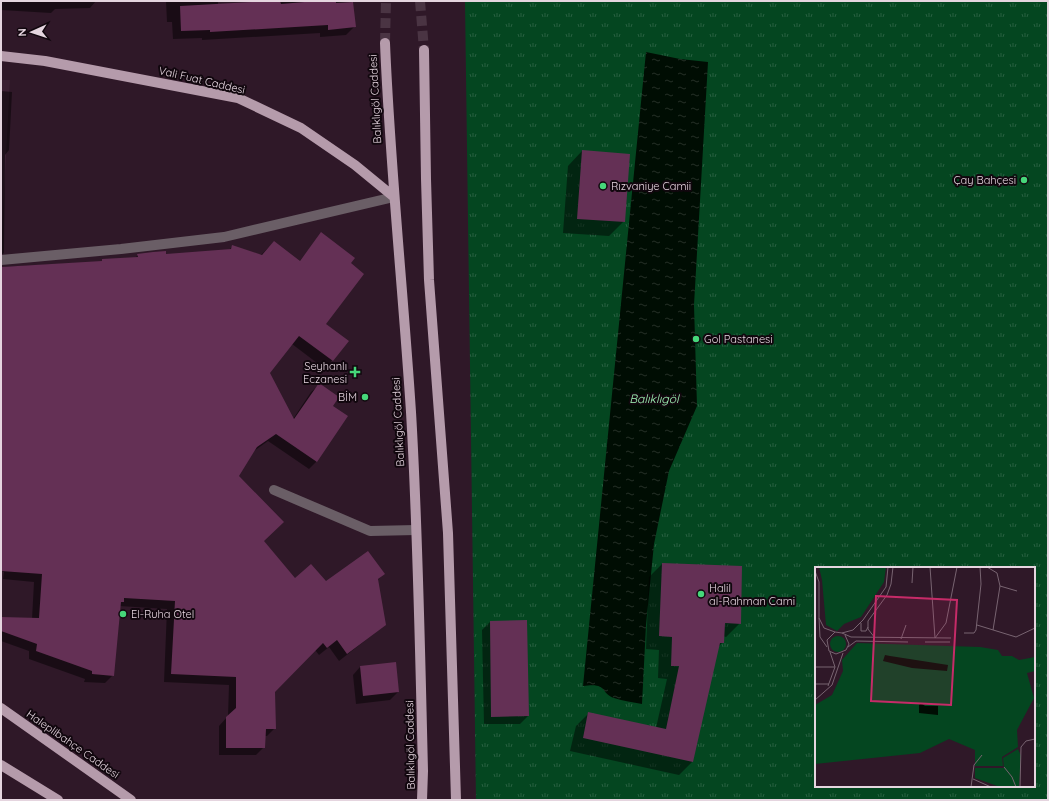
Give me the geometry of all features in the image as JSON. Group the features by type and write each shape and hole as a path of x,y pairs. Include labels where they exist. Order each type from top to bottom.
{"main road":[{"name":"Balıklıgöl Caddesi","path":"384,43 394,198 411,413 416,530 421,798"},
{"path":"424,50 429,280 448,533 456,800"},
{"name":"Vali Fuat Caddesi","path":"1,56 45,62 238,98 301,128 356,165 394,198"},
{"name":"Haleplibahçe Caddesi","path":"1,708 131,800"},
{"path":"1,765 58,800"}],"street":[{"path":"1,260 113,250 224,237 394,198"},
{"path":"274,490 370,531 416,530"}],"shaded area":[{"path":"1,80 10,80 1,253"}],"green space":[{"path":"465,1 1048,1 1048,800 476,800"}],"water":[{"name":"Balıklıgöl","path":"646,52 680,59 708,62 694,305 697,406 669,471 654,544 646,625 642,704 614,698 596,685 583,686"}],"building":[{"path":"280,1 281,4 316,1 336,1 336,3 353,2 356,27 328,30 328,25 210,32 210,30 181,31 180,6"},
{"name":"Rızvaniye Camii","path":"582,150 630,154 625,222 577,219"},
{"path":"321,232 355,258 351,263 364,274 326,324 349,341 333,361 299,336 270,373 294,419 319,383 339,397 333,406 348,416 317,462 276,434 257,447 239,476 284,522 264,541 295,578 311,564 326,581 368,551 385,574 378,579 386,625 347,654 337,640 327,648 323,643 275,692 276,729 266,729 265,748 226,748 226,717 236,708 236,677 171,674 175,601 124,598 124,602 121,602 114,676 92,674 92,671 36,651 37,644 1,631 1,617 39,618 42,574 1,571 1,267 102,261 102,259 138,257 137,254 153,252 166,251 166,254 231,249 232,245 262,255 274,241 300,261"},
{"path":"662,563 742,566 741,624 725,623 724,643 720,643 693,762 583,738 588,712 666,729 679,666 671,666 672,637 659,636"},
{"path":"527,620 529,716 491,717 490,621"},
{"path":"396,662 399,692 363,696 360,666"}],"tunnel":[{"path":"385,43 386,1"},
{"path":"420,1 424,50"}],"place":[{"name":"Çay Bahçesi","path":"1024,180"},
{"name":"Rızvaniye Camii","path":"603,186"},
{"name":"Gol Pastanesi","path":"696,339"},
{"name":"Seyhanlı Eczanesi","path":"355,372"},
{"name":"BİM","path":"365,397"},
{"name":"Halil al-Rahman Cami","path":"701,594"},
{"name":"El-Ruha Otel","path":"123,614"}]}
